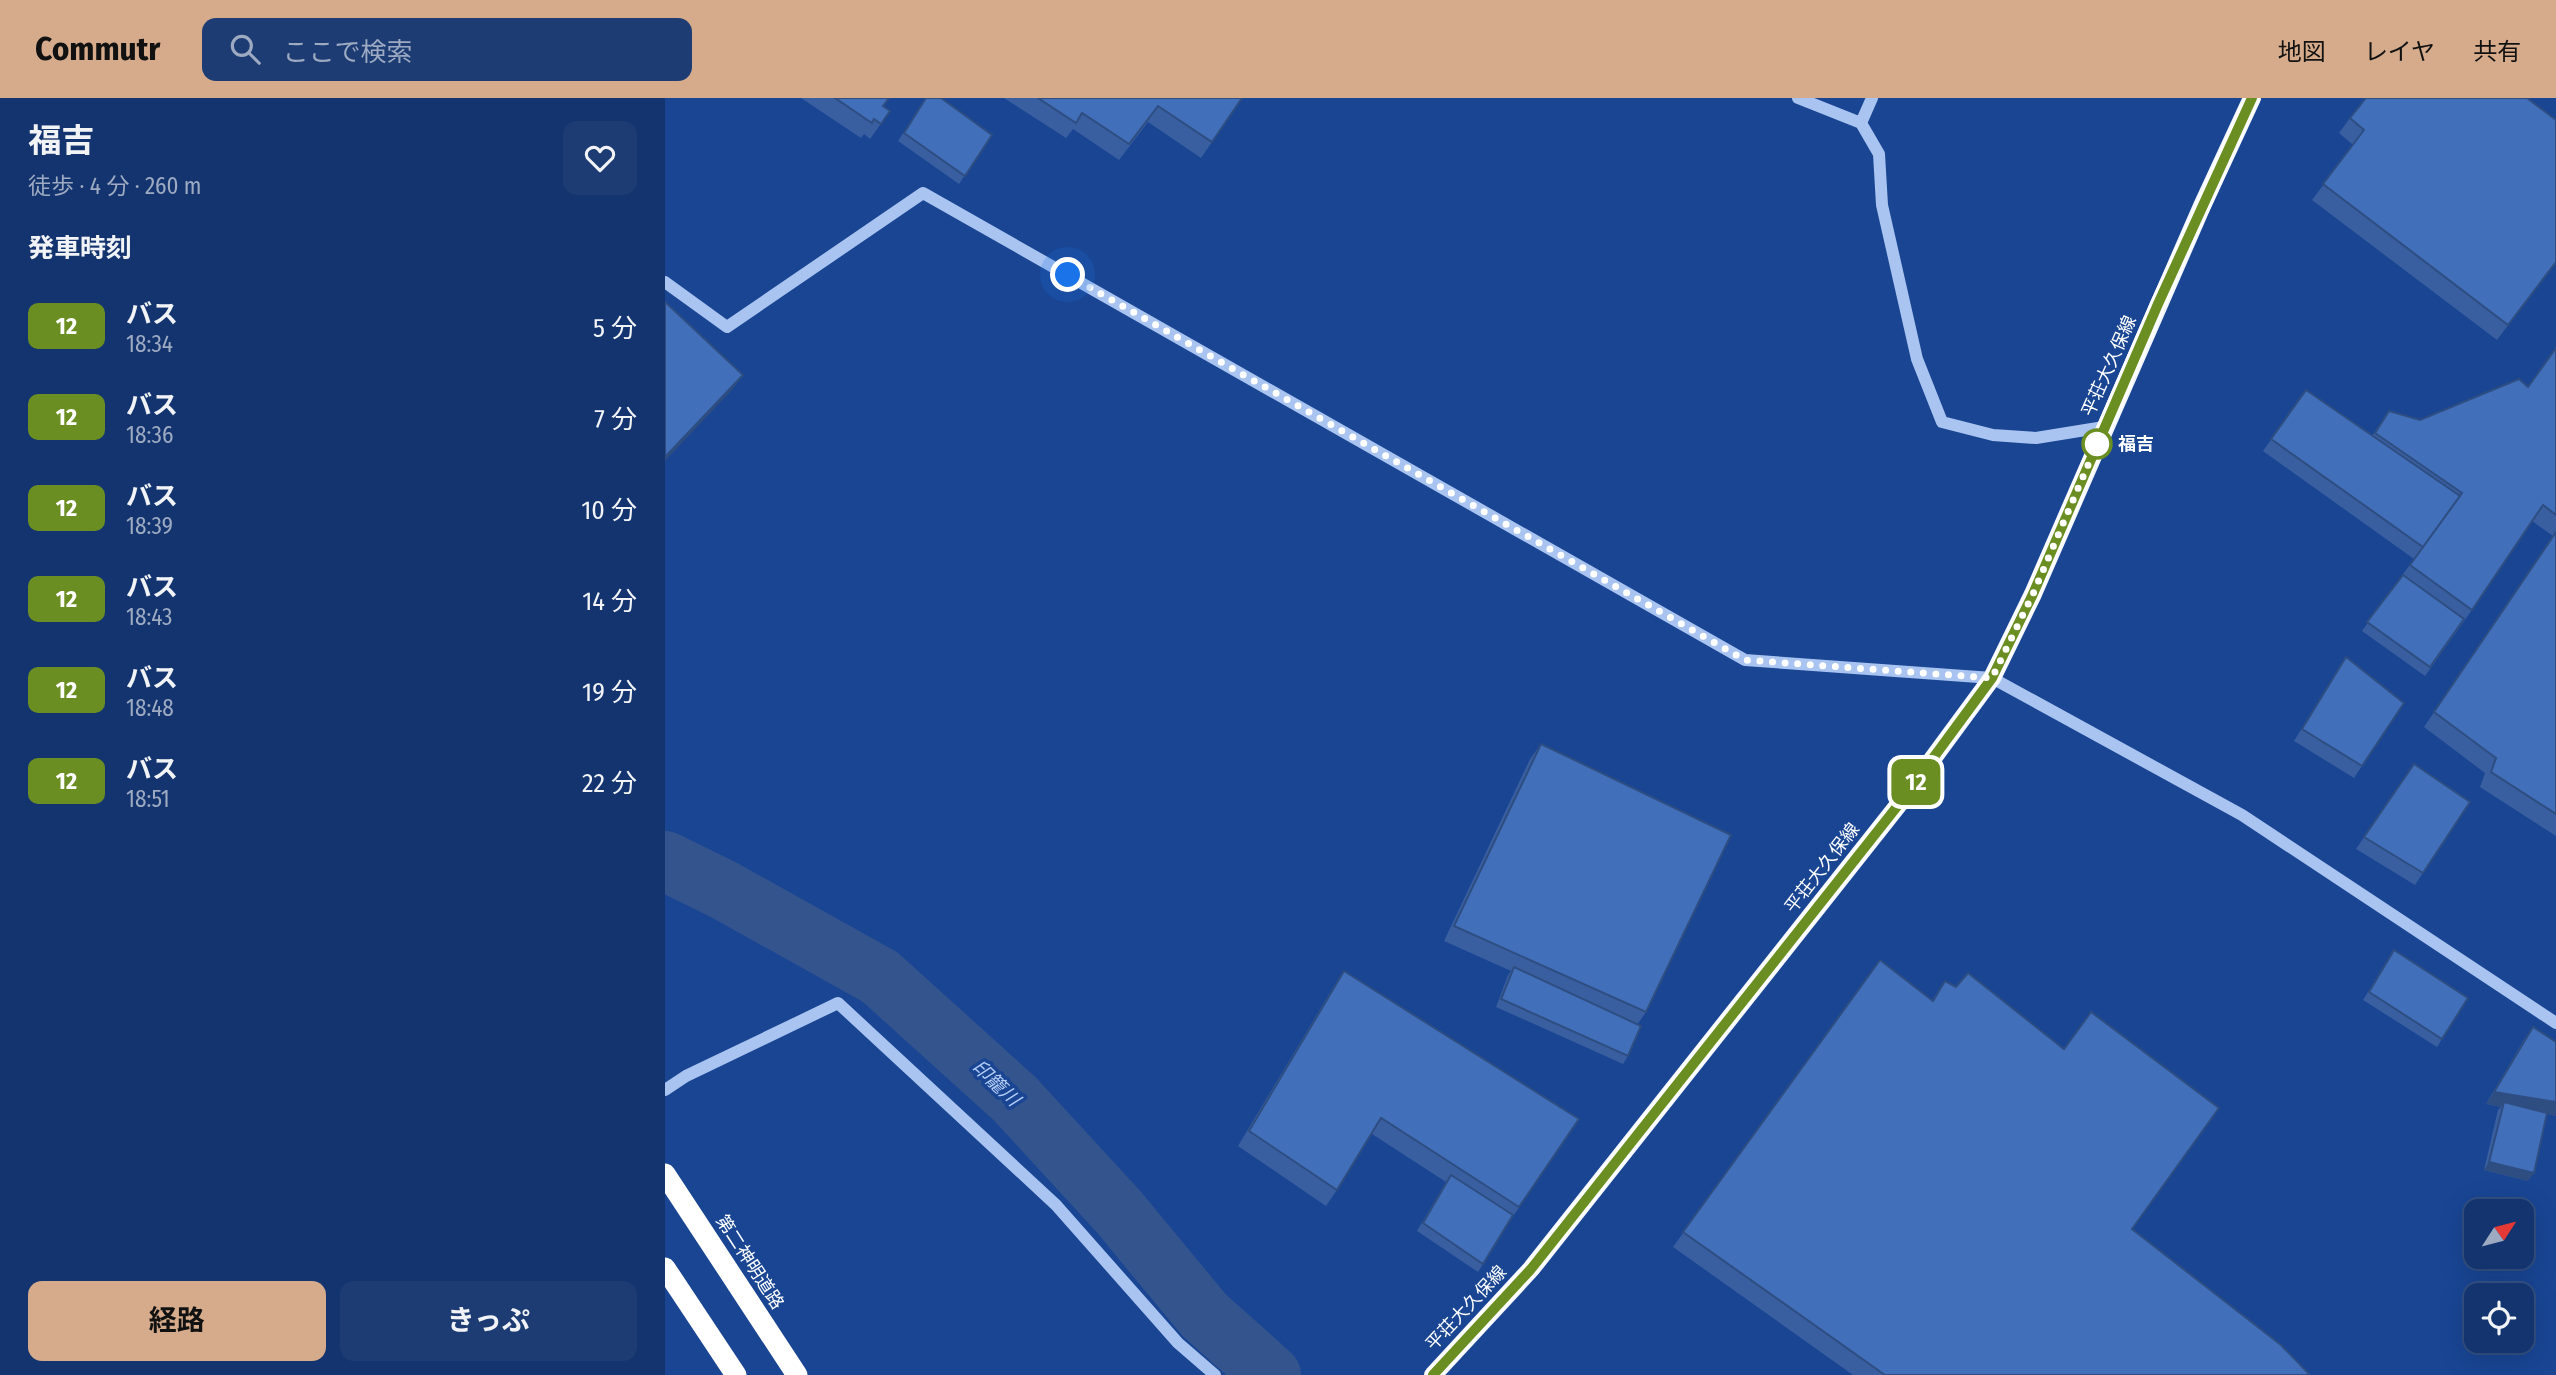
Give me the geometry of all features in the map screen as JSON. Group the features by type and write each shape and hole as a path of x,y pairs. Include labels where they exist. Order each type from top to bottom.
{"highway":[{"name":"第二神明道路","path":"665,1174 797,1375"},
{"path":"665,1268 736,1375"}],"main road":[{"name":"平荘大久保線","path":"1433,1375 1531,1269 1903,799 1992,678 2033,594 2252,98"}],"street":[{"path":"1798,98 1861,123 1879,154 1882,205 1917,359 1942,422 1993,435 2036,438 2104,428"},
{"path":"1861,123 1872,98"},
{"path":"665,282 727,327 923,193 1745,660 1992,678 2242,815 2556,1023"},
{"path":"665,1090 686,1076 838,1003 1056,1205 1178,1343 1215,1375"}],"building":[{"path":"835,98 889,98 883,106 890,111 881,124 874,119 872,123"},
{"path":"926,98 941,98 992,135 965,176 904,133"},
{"path":"1038,98 1242,98 1212,142 1158,106 1129,144 1082,113 1076,123"},
{"path":"2366,98 2527,98 2556,120 2556,262 2508,325 2323,184 2364,130 2350,118"},
{"path":"665,302 743,375 665,457"},
{"path":"2556,348 2556,515 2543,505 2472,610 2410,565 2462,493 2375,433 2389,411 2420,420 2519,379 2528,387"},
{"path":"2306,390 2460,496 2423,547 2271,439"},
{"path":"2556,532 2556,814 2491,772 2496,758 2434,712"},
{"path":"2403,575 2464,619 2430,667 2367,622"},
{"path":"2346,657 2404,703 2362,766 2302,729"},
{"path":"1541,744 1731,835 1646,1012 1454,926"},
{"path":"2414,764 2470,802 2423,873 2364,837"},
{"path":"2394,950 2468,998 2442,1039 2369,992"},
{"path":"1880,960 1933,1001 1945,981 1956,987 1968,973 2064,1049 2091,1012 2219,1108 2132,1229 2281,1345 2310,1375 1885,1375 1683,1232"},
{"path":"1514,967 1641,1026 1628,1056 1501,999"},
{"path":"1344,971 1579,1119 1519,1207 1381,1118 1337,1190 1249,1131"},
{"path":"2533,1027 2556,1042 2556,1102 2494,1092"},
{"path":"2504,1102 2547,1113 2534,1173 2489,1162"},
{"path":"1451,1175 1513,1215 1483,1264 1423,1223"}],"waterway":[{"name":"印籠川","path":"665,861 724,890 880,977 1015,1099 1118,1211 1204,1315 1271,1375"}],"bus line":[{"name":"12","path":"1433,1375 1531,1269 1657,1112 1903,799 1992,678 2033,594 2158,304 2252,98"}],"place":[{"name":"福吉","path":"2097,444"}],"route":[{"path":"1068,275 1745,660 1992,678 2033,594 2097,444"}]}
